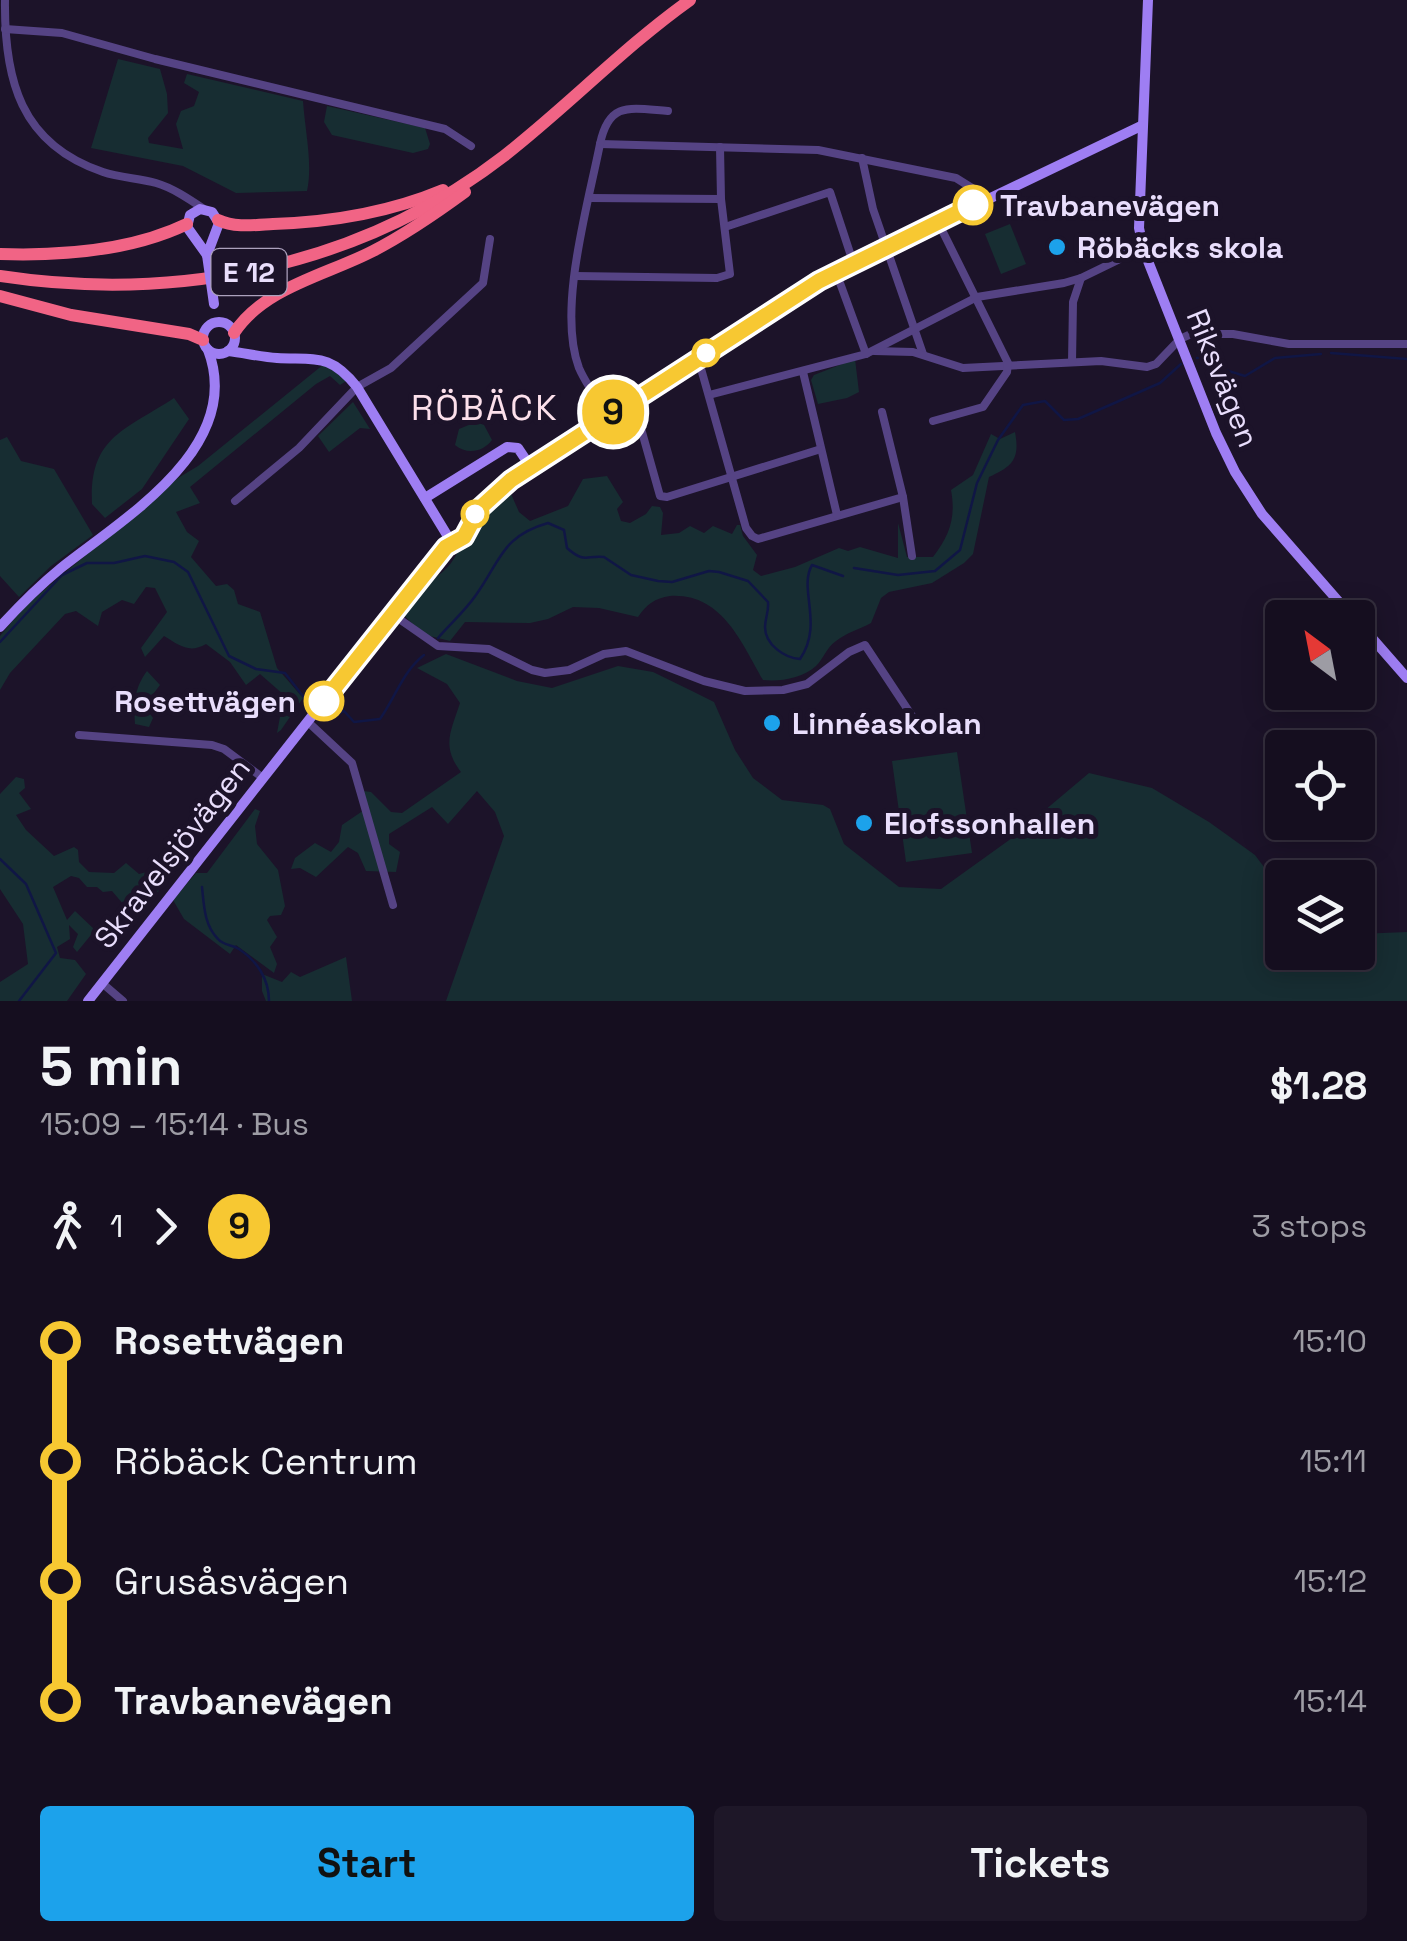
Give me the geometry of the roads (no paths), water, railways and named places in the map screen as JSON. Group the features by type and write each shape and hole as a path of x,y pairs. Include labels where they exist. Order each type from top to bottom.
{"highway":[{"name":"E 12","path":"0,279 130,286 234,276 364,237 430,205 477,174 690,0"},
{"name":"E 12","path":"0,279 94,292 161,290 235,280 338,252 401,226 462,194 510,161 647,41 704,0"},
{"path":"218,220 237,225 354,217 408,203 477,174"},
{"path":"229,341 254,310 278,294 371,252 438,213 462,194"},
{"path":"0,254 106,247 158,237 188,219"},
{"path":"0,296 71,315 189,334 205,345"}],"street":[{"path":"5,0 6,60 16,93 44,136 90,167 158,184 212,212 218,220 218,230 207,255"},
{"name":"Riksvägen","path":"1148,0 1141,126 1141,240 1216,433 1253,500 1339,600"},
{"path":"5,29 62,33 445,129 471,146"},
{"path":"608,415 578,366 572,322 574,276 604,123 614,113 628,108 668,111"},
{"name":"Skravelsjövägen","path":"88,1001 446,547 464,537 479,509 530,466 853,262 1141,126"},
{"path":"600,144 818,150 956,178 988,198"},
{"path":"574,276 717,278 730,274 721,199 720,147"},
{"path":"862,158 866,186 923,354"},
{"path":"0,627 57,571 152,498 178,472 203,432 213,400 215,374 229,341 214,304 207,255 190,234 186,203 176,192"},
{"path":"725,228 830,192 853,262"},
{"path":"590,198 721,199"},
{"path":"188,219 204,209"},
{"path":"933,421 983,407 1007,372 1008,363 938,222"},
{"path":"235,501 298,448 357,387 391,368 482,283 490,239"},
{"path":"709,395 870,352 977,297 1081,278 1118,260 1141,240"},
{"path":"836,272 870,352"},
{"path":"1072,362 1073,302 1081,278"},
{"path":"214,304 210,325 204,332 215,374"},
{"path":"210,325 251,354 317,358 339,367 357,387 447,535 446,547"},
{"path":"870,352 923,354 963,368 1100,361 1147,368 1192,334 1233,334 1289,344 1407,344"},
{"path":"205,345 229,341"},
{"path":"698,358 748,532 758,538 903,497"},
{"path":"802,372 837,514"},
{"path":"633,400 660,496 668,497 821,450"},
{"path":"882,412 903,497 912,556"},
{"path":"425,498 507,447 518,448 530,466"},
{"path":"392,614 438,646 489,649 545,673 569,670 604,654 626,651 704,681 745,691 783,690 807,684 848,652 865,645 920,728"},
{"name":"Riksvägen","path":"1375,642 1407,678"},
{"path":"308,722 352,763 393,905"},
{"path":"80,734 212,745 224,749 263,778"},
{"path":"102,983 123,1001"}],"waterway":[{"path":"1331,353 1407,359"},
{"path":"1197,358 1214,355 1225,370 1245,376 1275,358 1321,354"},
{"path":"854,568 898,575 935,571 960,550 977,483 998,440 1023,405 1045,401 1064,420 1078,419 1160,383 1181,364"},
{"path":"438,638 472,601 512,542 548,523 564,530 567,548 573,553 604,557 631,575 672,582 709,571 748,581 768,602 768,639 782,653 794,658 800,659 810,633 808,574 812,565 843,576"},
{"path":"0,642 62,575 87,563 114,563 145,556 174,562 188,572 229,656 256,669 285,673 306,700"},
{"path":"329,717 344,711 354,722 380,719 405,677 424,655"},
{"path":"0,859 26,884 56,953 19,1001"},
{"path":"202,887 210,928 223,943 239,949 256,965 267,985 269,1001"}],"place":[{"name":"Travbanevägen","path":"973,205"},
{"name":"Röbäcks skola","path":"1057,247"},
{"name":"Rosettvägen","path":"324,701"},
{"name":"Linnéaskolan","path":"772,723"},
{"name":"Elofssonhallen","path":"864,823"}],"district":[{"name":"RÖBÄCK","path":"485,408"}]}
